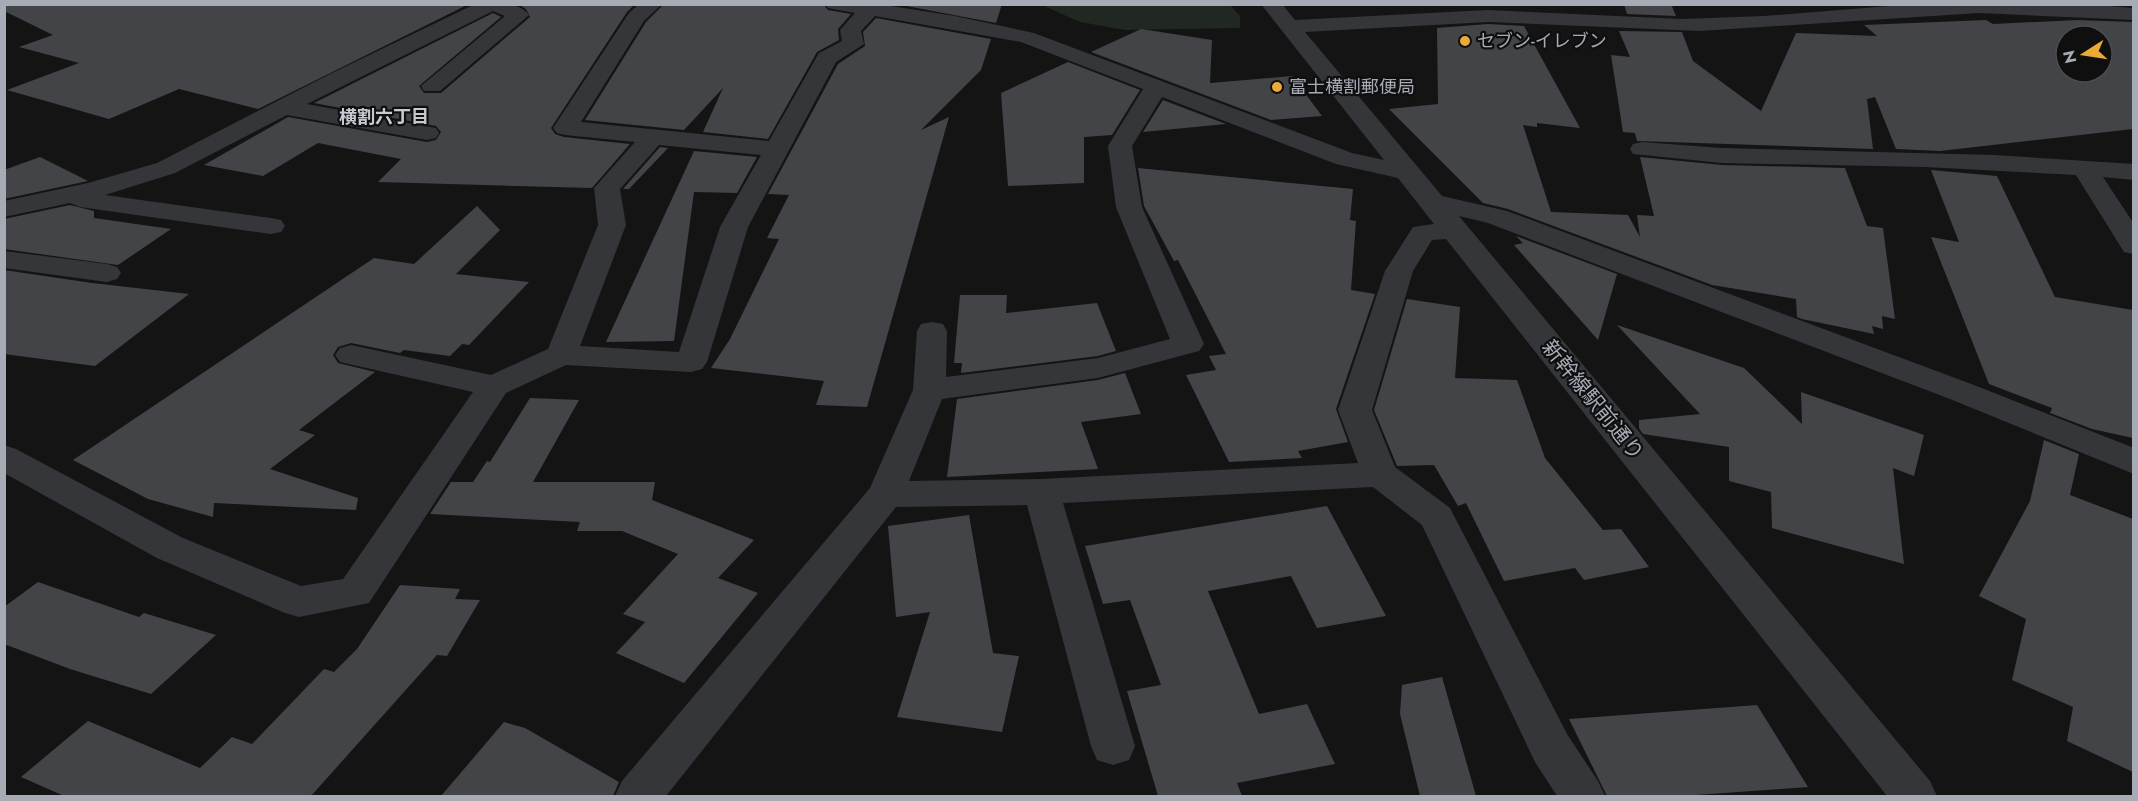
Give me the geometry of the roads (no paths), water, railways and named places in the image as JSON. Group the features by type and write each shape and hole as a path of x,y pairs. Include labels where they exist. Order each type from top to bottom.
{"street":[{"path":"4,209 64,196 166,168 283,107 493,4 519,15 432,86"},
{"path":"652,4 636,17 565,128 778,149"},
{"path":"835,4 955,22 1027,37 1345,159 1410,173"},
{"path":"1280,16 1555,17 1594,12 1681,25 1813,10 2029,6 2133,14"},
{"path":"4,457 170,548 299,602 355,592 494,386 561,355 691,362 734,227 827,58 853,44 850,30 870,10"},
{"name":"新幹線駅前通り","path":"1280,16 1410,173 1914,796"},
{"path":"929,390 1098,368 1188,344 1129,207 1120,146 1156,87"},
{"path":"283,107 427,133"},
{"path":"561,355 612,225 607,188 653,137"},
{"path":"1642,149 1690,155 1881,158 2084,167 2133,172"},
{"path":"2084,167 2133,246"},
{"path":"64,196 271,226"},
{"path":"1432,202 1497,217 1962,392 2133,462"},
{"path":"1455,230 1423,232 1399,271 1355,410 1380,474 1437,517 1551,748 1582,796"},
{"path":"4,259 107,273"},
{"path":"638,796 886,494 929,390 932,331"},
{"path":"351,355 494,386"},
{"path":"886,494 1042,492 1380,474"},
{"path":"1042,492 1113,746"}],"place":[{"name":"セブン-イレブン","path":"1465,41"},
{"name":"富士横割郵便局","path":"1277,87"}],"district":[{"name":"横割六丁目","path":"384,117"}]}
